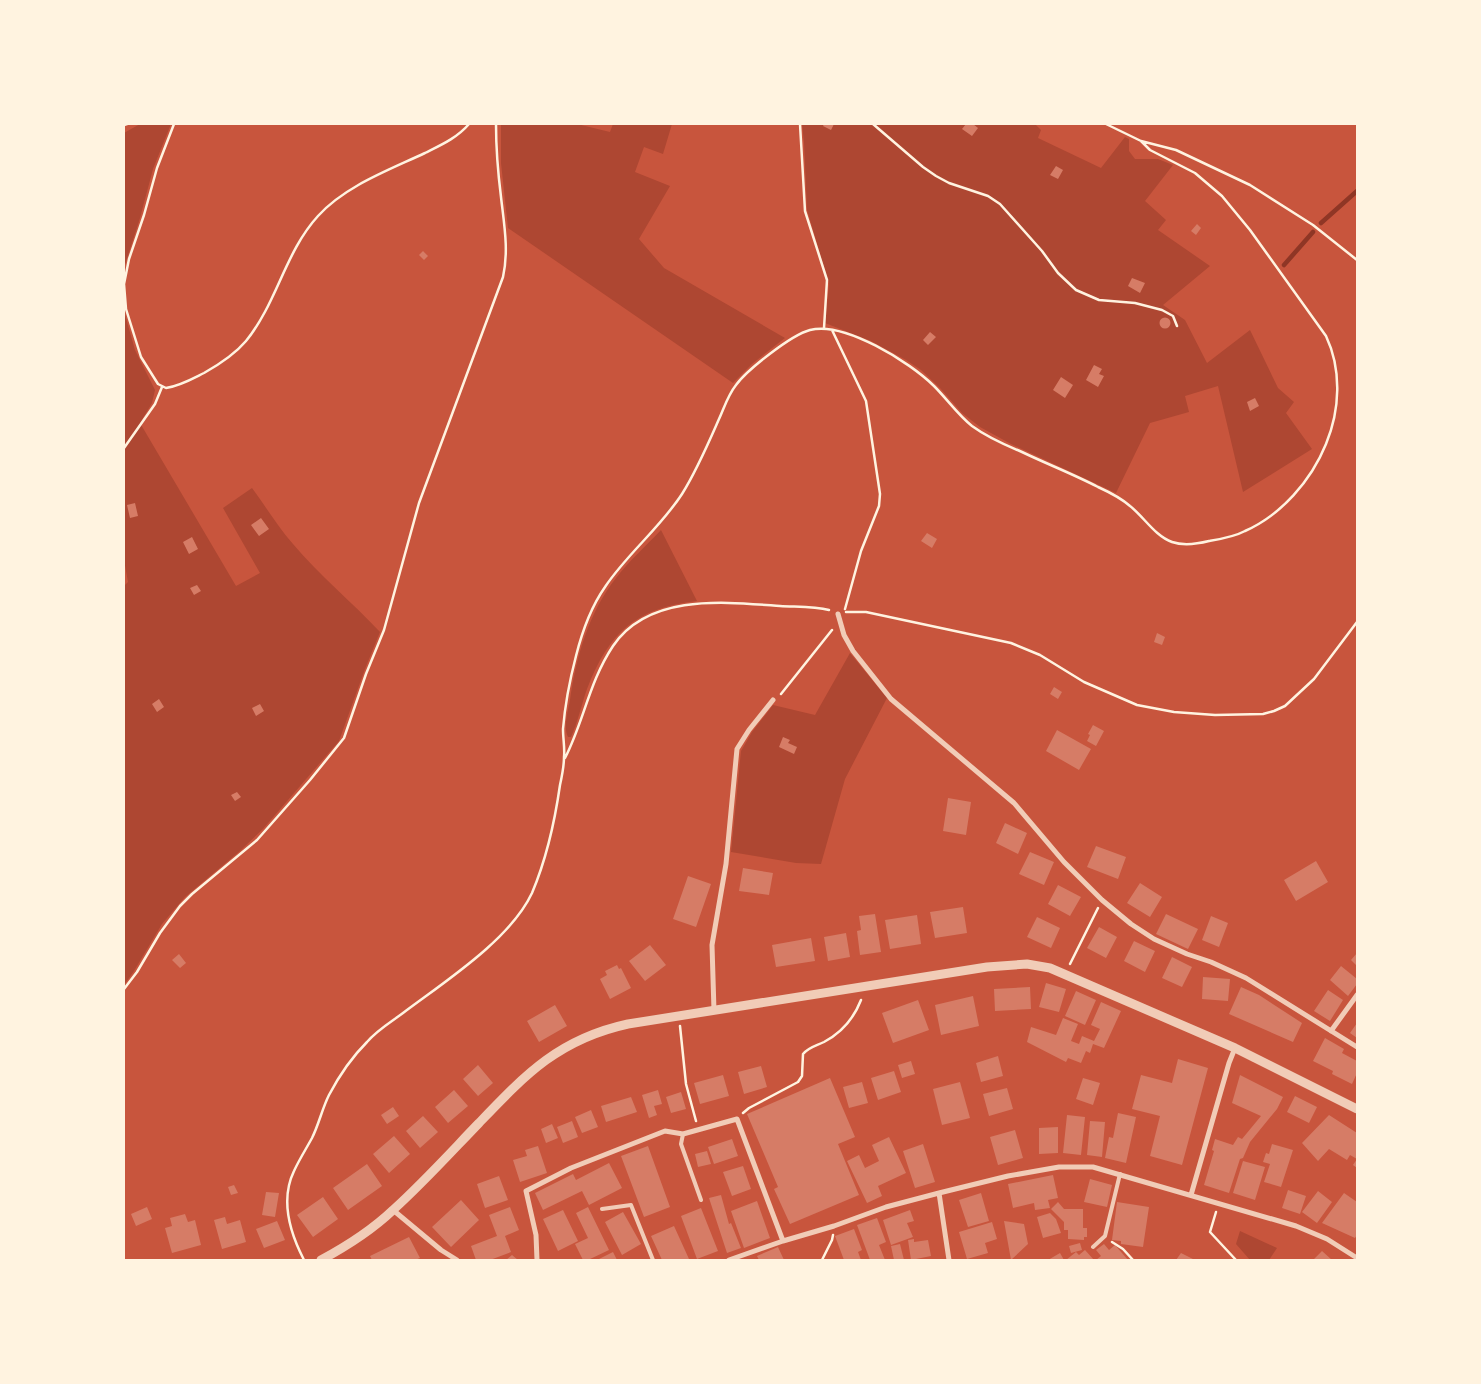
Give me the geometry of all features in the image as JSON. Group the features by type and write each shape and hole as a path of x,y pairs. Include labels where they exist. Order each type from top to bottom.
{"street":[{"path":"838,614 844,635 857,656 891,699 1014,803 1064,862 1102,900 1131,924 1154,939 1241,976 1357,1047"},
{"path":"714,1011 712,945 726,864 738,750 748,730 773,700"},
{"path":"321,1260 346,1246 393,1210 515,1085 550,1056 578,1041 618,1026 1008,965 1027,964 1050,968 1065,974 1235,1048 1357,1109"},
{"path":"1331,1031 1357,995"},
{"path":"1191,1195 1229,1062 1235,1048"},
{"path":"537,1260 536,1235 526,1191 571,1168 664,1132 682,1134 737,1120 783,1241"},
{"path":"729,1260 886,1207 1008,1176 1058,1167 1094,1167 1296,1226 1327,1239 1357,1258"},
{"path":"939,1193 949,1260"},
{"path":"393,1210 441,1250 457,1260"}],"lane":[{"path":"682,1134 681,1144 700,1200"},
{"path":"1093,1247 1105,1236 1120,1174"},
{"path":"602,1209 631,1205 653,1260"}],"path":[{"path":"162,387 151,375 139,352 126,309 124,281 157,168 174,124"},
{"path":"162,387 174,386 208,371 226,359 244,343 262,316 300,239 327,207 357,187 453,138 469,124"},
{"path":"124,989 137,972 160,932 180,906 257,840 341,744 346,734 364,679 384,630 419,503 503,277 506,245 498,174 496,124"},
{"path":"800,124 805,211 827,280 824,328"},
{"path":"873,124 922,167 936,176 949,183 988,196 1000,204 1042,251 1062,277 1076,290 1099,300 1135,303 1162,310 1173,316 1177,326"},
{"path":"1106,124 1141,141 1176,150 1257,189 1313,225 1357,260"},
{"path":"304,1260 289,1222 288,1189 292,1173 315,1132 329,1095 348,1066 370,1038 493,942 526,903 533,889 554,822 565,760 564,726 570,679 581,637 601,593 679,498 738,382 791,338 808,330 824,328 869,343 904,362 931,383 977,429 1011,448 1092,483 1117,497 1128,504 1169,541 1182,544 1202,543 1237,535 1254,527 1292,496 1308,478 1321,456 1331,432 1336,409 1337,384 1334,354 1326,336 1230,205 1195,173 1150,150 1141,141"},
{"path":"832,330 866,401 880,494 879,506 861,551 844,612 862,611 1007,642 1036,653 1079,679 1137,705 1174,712 1215,715 1264,714 1274,712 1285,706 1314,680 1357,622"},
{"path":"124,448 155,404 162,387"},
{"path":"565,760 576,734 588,696 610,652 627,631 648,616 676,607 706,603 817,608 826,609 838,614"},
{"path":"773,700 778,698 839,622"},
{"path":"1065,974 1102,900"},
{"path":"749,1108 798,1082 802,1076 803,1054 809,1048 844,1028 858,1006 861,998 861,987"},
{"path":"679,1016 686,1084 699,1130"},
{"path":"1218,1204 1210,1232 1236,1260"},
{"path":"822,1260 832,1240 834,1226"},
{"path":"1105,1236 1124,1249 1133,1260"}],"shaded area":[{"path":"140,124 171,124 153,169 124,268 124,133"},
{"path":"501,124 577,124 610,132 613,124 672,124 663,154 644,147 635,172 670,186 639,239 664,268 785,338 752,364 733,383 508,228 501,163"},
{"path":"802,124 1035,124 1041,130 1038,138 1101,168 1125,137 1129,139 1129,151 1135,159 1158,159 1173,165 1145,201 1166,220 1158,230 1210,266 1163,305 1185,320 1207,363 1250,330 1278,388 1294,402 1286,413 1312,449 1243,492 1218,386 1185,396 1189,412 1150,423 1116,493 1011,444 980,427 962,413 921,370 871,341 825,323 829,284 807,210"},
{"path":"124,311 135,350 155,390 152,403 140,423 236,586 260,573 223,508 252,488 282,531 303,556 380,632 339,741 263,829 185,897 162,924 124,985 124,586 128,582 124,560"},
{"path":"661,530 697,601 676,604 641,617 627,626 615,638 596,669 587,689 571,737 568,737 567,714 576,668 591,620 598,605 616,578"},
{"path":"850,653 887,698 845,779 821,864 796,863 731,852 741,751 752,732 773,705 815,715"},
{"path":"1240,1231 1277,1248 1269,1260 1250,1260 1236,1244"}],"building":[{"path":"824,124 834,124 831,130 823,126"},
{"path":"966,124 973,124 978,128 972,136 962,129"},
{"path":"1056,166 1063,170 1058,179 1050,175"},
{"path":"1197,224 1201,228 1196,235 1191,231"},
{"path":"423,251 428,256 424,260 419,255"},
{"path":"1132,278 1145,283 1140,293 1128,286"},
{"path":"1165,317 1171,323 1165,329 1159,323"},
{"path":"930,332 936,337 928,345 923,340"},
{"path":"1094,365 1102,369 1099,374 1104,376 1098,387 1086,380"},
{"path":"1061,377 1073,385 1065,398 1053,390"},
{"path":"1255,398 1259,406 1250,411 1247,402"},
{"path":"135,503 138,516 130,518 127,505"},
{"path":"261,518 269,529 259,536 251,525"},
{"path":"927,533 937,539 932,548 921,541"},
{"path":"192,537 198,549 189,554 183,542"},
{"path":"197,585 201,591 194,595 190,588"},
{"path":"1157,633 1165,637 1162,645 1154,642"},
{"path":"1054,687 1062,692 1058,699 1050,694"},
{"path":"159,699 164,707 157,712 152,704"},
{"path":"260,704 264,711 256,716 252,708"},
{"path":"1093,725 1104,731 1096,746 1087,741 1090,735 1088,734"},
{"path":"1057,730 1091,749 1079,770 1046,751"},
{"path":"783,737 790,740 788,743 797,747 794,754 779,747"},
{"path":"237,792 241,797 235,801 231,795"},
{"path":"948,798 971,802 966,835 943,831"},
{"path":"1005,823 1027,833 1018,854 996,843"},
{"path":"1096,846 1126,857 1118,879 1087,867"},
{"path":"1030,852 1054,862 1044,885 1019,874"},
{"path":"1316,861 1328,882 1296,901 1284,880"},
{"path":"743,868 773,873 769,895 739,891"},
{"path":"688,876 711,884 696,927 673,919"},
{"path":"1140,883 1162,897 1150,917 1127,903"},
{"path":"1058,885 1081,897 1070,916 1048,904"},
{"path":"963,907 967,933 935,938 930,912"},
{"path":"875,914 881,952 860,955 857,931 861,930 859,916"},
{"path":"1166,914 1198,929 1188,949 1156,934"},
{"path":"917,915 921,944 890,949 885,920"},
{"path":"1211,916 1228,923 1219,947 1202,940"},
{"path":"1037,917 1060,928 1051,948 1027,937"},
{"path":"1099,927 1117,937 1106,958 1087,948"},
{"path":"846,933 850,957 828,961 824,937"},
{"path":"811,938 815,961 776,967 772,945"},
{"path":"1134,941 1155,951 1145,972 1124,961"},
{"path":"650,945 666,965 645,981 629,961"},
{"path":"1357,953 1357,966 1351,960"},
{"path":"179,954 186,963 180,968 172,960"},
{"path":"1172,957 1192,967 1182,987 1162,978"},
{"path":"617,965 619,969 621,968 631,988 610,999 600,979 607,975 605,971"},
{"path":"1341,966 1357,979 1357,984 1348,996 1330,980"},
{"path":"1203,977 1230,979 1228,1001 1202,999"},
{"path":"1046,983 1066,989 1059,1012 1039,1007"},
{"path":"1030,987 1031,1009 995,1011 994,989"},
{"path":"1241,987 1259,995 1302,1023 1293,1042 1229,1014"},
{"path":"1328,990 1343,1000 1330,1021 1314,1011"},
{"path":"1076,991 1096,1000 1085,1025 1065,1016"},
{"path":"973,996 979,1026 941,1035 935,1005"},
{"path":"918,1000 929,1030 893,1043 882,1013"},
{"path":"1101,1002 1121,1011 1104,1048 1093,1044 1090,1053 1086,1051 1081,1063 1068,1058 1066,1062 1027,1042 1031,1027 1056,1035 1063,1018 1078,1024 1071,1041 1079,1044 1082,1036 1094,1041 1100,1029 1091,1025"},
{"path":"555,1005 567,1026 539,1042 527,1021"},
{"path":"1357,1023 1357,1038 1350,1033"},
{"path":"1325,1038 1344,1049 1342,1053 1357,1061 1357,1073 1352,1084 1332,1074 1333,1071 1313,1061"},
{"path":"998,1056 1003,1076 981,1082 976,1063"},
{"path":"1178,1059 1208,1068 1182,1165 1150,1156 1160,1116 1132,1109 1141,1075 1172,1083"},
{"path":"911,1061 915,1074 902,1078 898,1065"},
{"path":"478,1065 493,1083 478,1096 463,1079"},
{"path":"761,1066 767,1087 744,1094 738,1072"},
{"path":"894,1071 901,1092 878,1100 871,1078"},
{"path":"723,1075 729,1096 700,1104 694,1083"},
{"path":"1240,1075 1283,1097 1277,1109 1250,1142 1243,1158 1240,1159 1229,1193 1204,1185 1214,1151 1212,1150 1215,1139 1233,1145 1238,1137 1242,1139 1261,1116 1232,1103"},
{"path":"830,1078 855,1137 838,1144 859,1195 790,1224 774,1189 778,1187 747,1114"},
{"path":"1083,1078 1100,1083 1093,1105 1076,1099"},
{"path":"862,1082 868,1103 849,1108 843,1087"},
{"path":"960,1082 970,1118 942,1125 933,1089"},
{"path":"1007,1088 1013,1109 989,1116 983,1094"},
{"path":"454,1090 468,1106 448,1123 435,1107"},
{"path":"658,1090 662,1104 654,1106 657,1115 649,1118 642,1095"},
{"path":"681,1092 686,1109 671,1113 666,1097"},
{"path":"1295,1096 1317,1107 1309,1123 1287,1112"},
{"path":"631,1097 637,1112 606,1122 601,1106"},
{"path":"393,1107 399,1116 387,1124 381,1115"},
{"path":"591,1110 598,1127 582,1133 575,1117"},
{"path":"1118,1113 1136,1117 1126,1163 1105,1158 1109,1137 1113,1138"},
{"path":"1067,1115 1085,1117 1081,1155 1063,1153"},
{"path":"1329,1115 1357,1133 1357,1159 1350,1155 1347,1160 1329,1149 1318,1161 1302,1143"},
{"path":"423,1116 438,1132 420,1148 406,1131"},
{"path":"572,1121 578,1137 563,1143 557,1127"},
{"path":"1090,1121 1105,1122 1102,1157 1087,1155"},
{"path":"552,1124 558,1138 546,1143 541,1129"},
{"path":"1058,1127 1058,1153 1039,1154 1039,1128"},
{"path":"1015,1130 1023,1158 998,1165 990,1137"},
{"path":"394,1136 410,1154 389,1173 373,1154"},
{"path":"889,1137 906,1173 878,1186 882,1196 867,1203 847,1161 859,1155 865,1168 879,1161 872,1145"},
{"path":"732,1139 738,1156 714,1164 708,1147"},
{"path":"923,1144 935,1182 915,1188 903,1151"},
{"path":"1272,1144 1293,1150 1281,1187 1264,1182 1270,1164 1263,1162 1266,1153 1269,1154"},
{"path":"538,1146 547,1173 520,1182 513,1160 527,1156 525,1150"},
{"path":"648,1146 670,1207 644,1217 621,1156"},
{"path":"707,1151 711,1164 698,1167 695,1154"},
{"path":"1357,1159 1357,1168 1353,1165"},
{"path":"1243,1161 1265,1167 1255,1200 1233,1193"},
{"path":"609,1163 622,1188 589,1205 582,1191 543,1210 535,1193 573,1174 576,1180"},
{"path":"367,1164 382,1186 348,1210 333,1188"},
{"path":"743,1166 751,1189 732,1196 723,1172"},
{"path":"1053,1175 1058,1198 1048,1200 1050,1208 1035,1210 1034,1203 1013,1208 1008,1184"},
{"path":"499,1176 508,1200 485,1208 477,1184"},
{"path":"1090,1179 1112,1185 1107,1207 1084,1202"},
{"path":"234,1185 238,1193 231,1195 228,1187"},
{"path":"1288,1190 1306,1196 1300,1214 1282,1208"},
{"path":"1318,1191 1332,1202 1317,1223 1302,1212"},
{"path":"266,1192 279,1193 275,1217 262,1215"},
{"path":"981,1193 989,1221 968,1227 959,1200"},
{"path":"1344,1193 1357,1202 1357,1235 1355,1238 1322,1223"},
{"path":"721,1195 729,1224 731,1223 741,1248 727,1253 709,1198"},
{"path":"323,1197 338,1219 313,1237 297,1215"},
{"path":"461,1200 479,1220 451,1247 432,1227"},
{"path":"757,1201 770,1238 744,1248 731,1211"},
{"path":"1058,1202 1064,1209 1083,1209 1083,1228 1087,1228 1087,1237 1084,1237 1084,1240 1068,1239 1068,1230 1064,1230 1064,1222 1051,1209"},
{"path":"1117,1202 1149,1207 1143,1247 1121,1244 1121,1241 1112,1240"},
{"path":"147,1207 152,1219 136,1226 131,1214"},
{"path":"510,1207 519,1230 505,1236 511,1252 490,1260 476,1260 471,1246 497,1236 489,1215"},
{"path":"588,1207 609,1250 588,1260 583,1260 575,1244 588,1238 576,1213"},
{"path":"701,1208 718,1251 697,1259 681,1216"},
{"path":"563,1210 578,1241 558,1251 543,1219"},
{"path":"910,1210 914,1221 907,1223 913,1237 891,1245 883,1220"},
{"path":"623,1212 641,1244 622,1255 605,1222"},
{"path":"1050,1213 1056,1219 1061,1233 1043,1238 1037,1217"},
{"path":"185,1214 188,1222 195,1220 201,1245 172,1253 165,1228 172,1226 170,1218"},
{"path":"225,1217 227,1224 240,1220 246,1242 222,1249 214,1220"},
{"path":"877,1218 886,1242 879,1245 885,1260 870,1260 857,1225"},
{"path":"277,1221 285,1240 264,1248 256,1229"},
{"path":"1004,1221 1024,1224 1028,1244 1011,1260"},
{"path":"992,1222 997,1239 985,1243 988,1253 967,1259 959,1232"},
{"path":"674,1226 689,1259 687,1260 662,1260 651,1236"},
{"path":"854,1229 862,1250 858,1252 861,1260 844,1260 835,1236"},
{"path":"409,1237 420,1258 415,1260 372,1260 370,1256"},
{"path":"914,1239 914,1242 928,1240 931,1256 911,1260 908,1240"},
{"path":"1080,1243 1082,1250 1071,1253 1069,1246"},
{"path":"900,1244 904,1260 894,1260 891,1246"},
{"path":"1104,1244 1109,1250 1115,1245 1128,1260 1096,1260 1101,1256 1096,1250"},
{"path":"778,1247 784,1260 759,1260 757,1256"},
{"path":"1085,1250 1094,1260 1066,1260 1076,1252 1079,1255"},
{"path":"1322,1251 1332,1260 1313,1260"},
{"path":"613,1252 617,1260 597,1260"},
{"path":"1060,1253 1064,1260 1048,1260"},
{"path":"1181,1253 1195,1260 1176,1260"},
{"path":"512,1255 518,1260 506,1260"}],"waterway":[{"path":"1321,223 1357,191"},
{"path":"1284,265 1313,232"}]}
